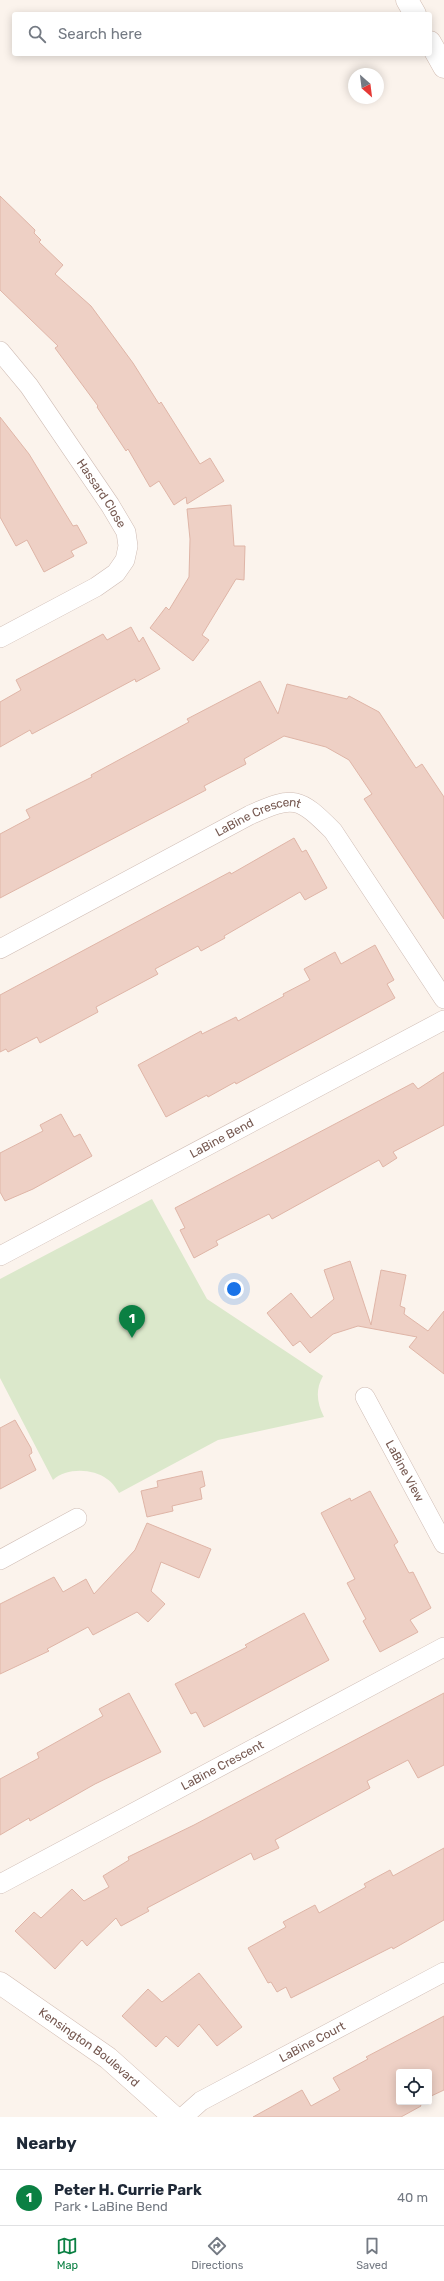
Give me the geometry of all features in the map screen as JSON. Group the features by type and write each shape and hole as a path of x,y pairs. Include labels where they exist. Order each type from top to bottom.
{"main road":[{"path":"407,0 414,12"},
{"path":"432,46 444,67"},
{"name":"Kensington Boulevard","path":"0,1983 108,2058 174,2117"}],"street":[{"name":"Hassard Close","path":"0,351 38,398 110,505 126,532 128,546 125,560 116,573 96,587 0,638"},
{"name":"LaBine Crescent","path":"0,949 250,815 276,803 292,801 310,808 333,831 444,999"},
{"name":"LaBine Bend","path":"0,1256 444,1020"},
{"name":"LaBine View","path":"365,1397 444,1544"},
{"path":"0,1560 77,1518"},
{"name":"LaBine Crescent","path":"0,1884 444,1647"},
{"name":"LaBine Court","path":"183,2117 201,2101 444,1972"}],"green space":[{"path":"152,1199 207,1299 323,1376 320,1381 318,1391 318,1402 324,1417 218,1440 119,1493 107,1479 101,1475 87,1471 65,1473 53,1480 0,1378 0,1279"}],"building":[{"path":"0,196 35,230 34,233 41,240 39,242 63,265 55,274 91,306 133,363 159,404 161,402 200,464 210,458 224,481 187,504 186,497 174,505 159,481 150,487 128,449 126,451 97,407 98,406 55,348 58,346 0,290"},
{"path":"0,417 29,454 73,526 77,525 87,543 71,551 74,556 44,572 27,540 16,546 0,517"},
{"path":"231,505 234,546 245,546 244,580 236,579 202,635 209,640 193,661 150,628 166,607 169,610 189,577 190,539 187,509"},
{"path":"131,627 139,642 143,637 160,669 136,682 135,679 32,734 30,730 0,747 0,702 21,690 16,680 103,634 107,640"},
{"path":"260,681 278,714 287,684 347,699 349,696 379,712 416,768 422,764 444,797 444,919 364,799 372,794 349,760 326,747 284,736 244,759 246,764 204,786 206,790 0,898 0,834 30,818 26,810 92,777 91,775 189,722 187,719"},
{"path":"294,838 302,852 306,850 327,888 305,900 300,892 201,951 198,946 155,969 158,974 96,1007 98,1012 40,1043 37,1037 8,1052 6,1049 0,1052 0,995 230,872 231,874"},
{"path":"375,945 394,980 387,984 395,998 236,1084 235,1082 208,1097 207,1095 166,1117 138,1065 201,1031 202,1034 236,1017 238,1021 284,996 283,994 310,980 304,969 335,952 341,964"},
{"path":"444,1072 444,1125 393,1152 397,1158 383,1167 379,1160 272,1219 269,1214 216,1241 218,1245 194,1258 180,1230 185,1228 175,1208 413,1083 418,1089"},
{"path":"61,1114 74,1137 80,1134 92,1156 33,1189 5,1201 0,1192 0,1153 43,1131 40,1125"},
{"path":"350,1261 371,1325 381,1270 406,1275 400,1306 405,1308 404,1314 428,1331 444,1311 444,1374 409,1347 417,1337 358,1326 333,1334 310,1353 300,1341 293,1346 267,1313 291,1293 311,1318 334,1299 324,1270"},
{"path":"15,1420 31,1448 32,1453 29,1455 36,1470 0,1489 0,1428"},
{"path":"202,1471 205,1486 200,1488 202,1499 172,1506 173,1511 147,1517 141,1491 158,1487 157,1481"},
{"path":"370,1491 398,1542 394,1545 409,1573 413,1572 431,1608 410,1620 418,1632 380,1652 363,1621 366,1619 347,1583 355,1579 321,1513 350,1498 351,1501"},
{"path":"147,1523 211,1549 199,1578 161,1562 151,1591 165,1604 148,1622 137,1612 93,1635 88,1627 47,1649 49,1651 0,1674 0,1604 54,1577 63,1592 86,1579 94,1594 135,1550"},
{"path":"304,1613 329,1660 204,1727 196,1712 191,1714 175,1684 247,1647 245,1645"},
{"path":"129,1693 161,1752 95,1784 30,1821 29,1818 0,1835 0,1779 39,1758 37,1753 103,1716 99,1709"},
{"path":"444,1693 444,1765 418,1778 408,1760 367,1781 370,1788 275,1840 279,1848 254,1860 251,1853 147,1908 149,1911 121,1926 116,1918 87,1946 82,1940 55,1969 15,1931 34,1912 41,1918 72,1889 84,1901 109,1887 103,1876 129,1860 128,1857 194,1825"},
{"path":"444,1848 444,1920 393,1949 392,1947 291,1998 286,1987 277,1992 271,1982 268,1983 248,1948 286,1927 283,1922 315,1905 319,1913 366,1887 364,1884 390,1870 393,1876"},
{"path":"199,1973 242,2027 217,2046 199,2024 178,2047 166,2036 156,2047 122,2016 148,1989 162,2002"},
{"path":"444,2016 444,2090 432,2096 432,2069 396,2069 396,2105 421,2106 401,2117 253,2117 302,2090 311,2106 340,2090 333,2078 368,2059 366,2057"}],"place":[{"name":"Peter H. Currie Park","path":"132,1338"}]}
